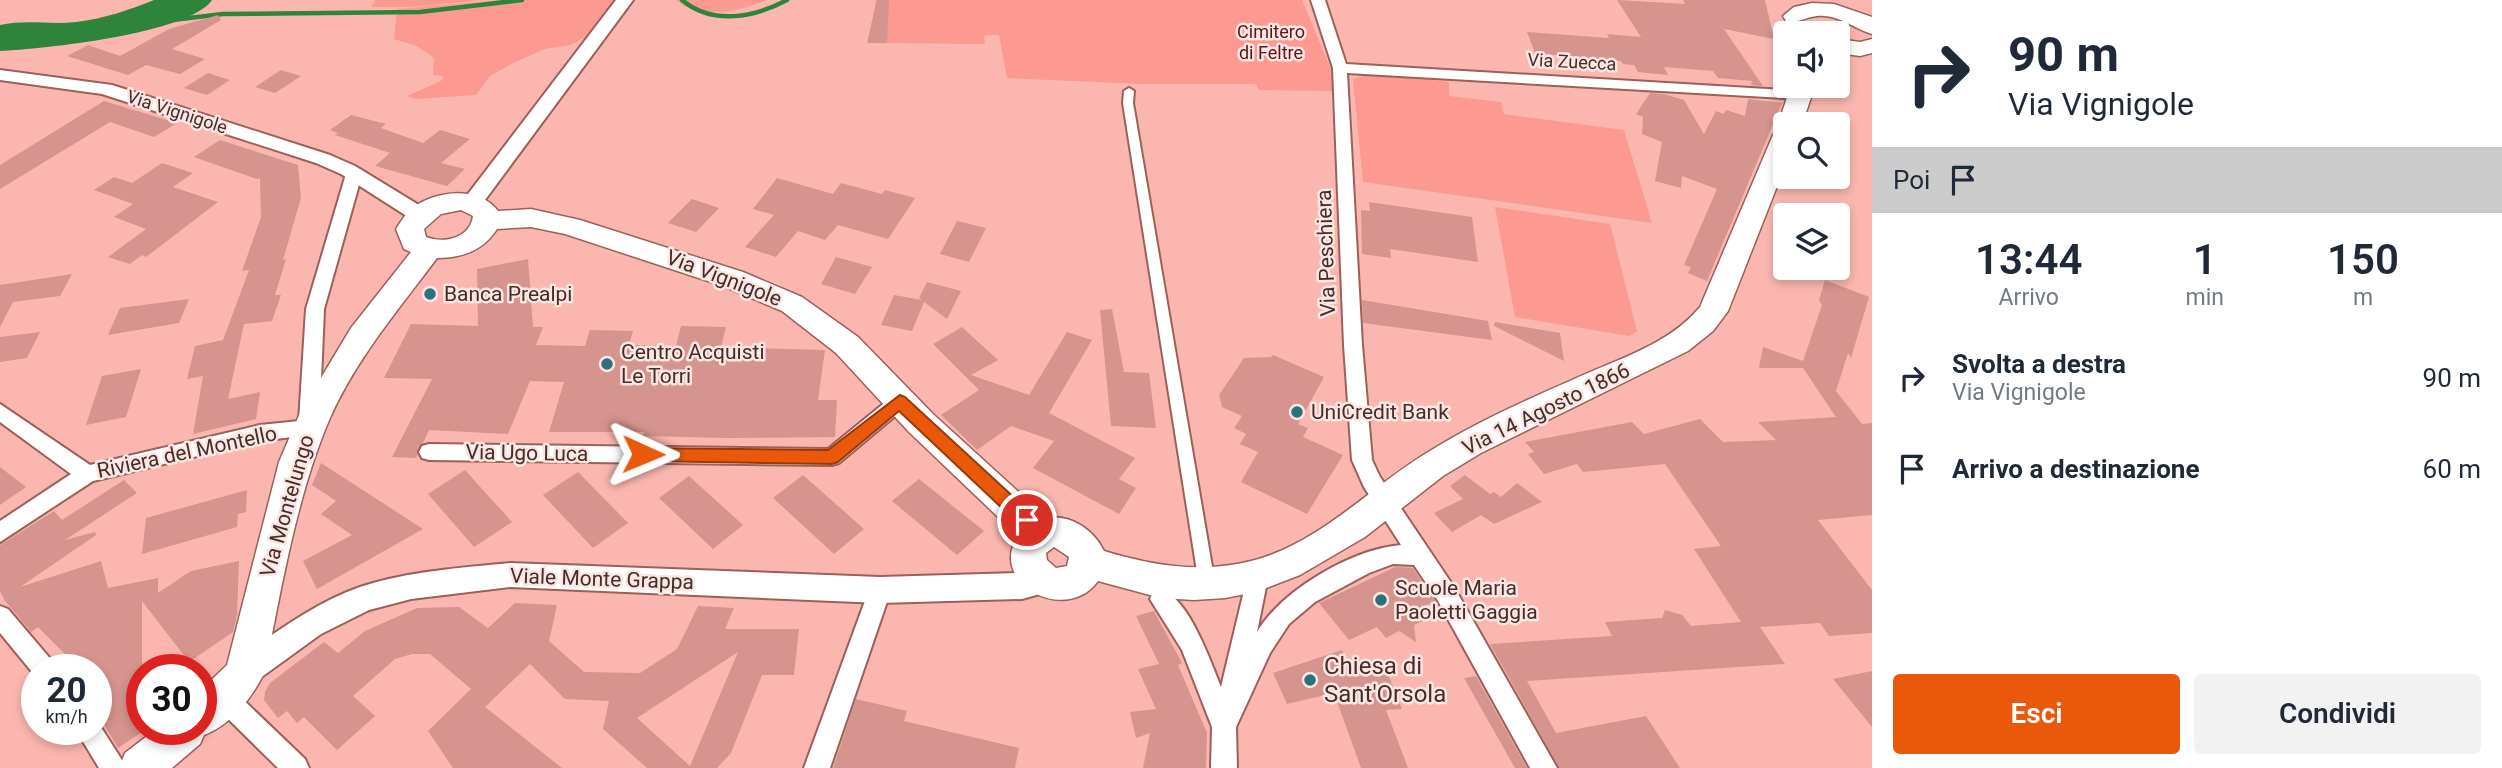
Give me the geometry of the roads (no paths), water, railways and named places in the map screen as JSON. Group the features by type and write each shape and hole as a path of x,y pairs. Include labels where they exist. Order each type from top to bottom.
{"main road":[{"path":"1828,0 1857,43"},
{"path":"1800,21 1807,9 1830,10 1839,21"},
{"name":"Via 14 Agosto 1866","path":"1084,569 1132,594 1161,599 1187,595 1207,586 1257,576 1295,561 1353,526 1441,460 1505,425 1663,352 1704,325 1723,290 1773,165"},
{"name":"Via Vignigole","path":"420,215 440,205 570,226 768,292 792,304 839,338 900,401 1041,535"},
{"path":"420,215 414,222 410,236 414,242 429,249 442,250 467,243 477,237 480,212"},
{"name":"Via Montelungo","path":"223,695 263,588 296,461 309,428 362,336 429,249"},
{"path":"1050,532 1069,534 1083,546 1084,569 1076,580 1060,584 1044,581 1031,569 1027,554 1034,540 1041,535 1050,532"},
{"name":"Via 14 Agosto 1866","path":"1084,569 1162,584 1207,586"},
{"path":"140,768 168,745"}],"street":[{"name":"Via Peschiera","path":"1318,0 1340,68 1353,345 1362,460 1371,481 1446,594 1544,768"},
{"path":"480,212 624,1"},
{"name":"Via Zuecca","path":"1340,68 1773,89"},
{"name":"Via Vignigole","path":"0,75 106,89 323,159 354,174 420,215"},
{"path":"1129,91 1128,103 1207,586"},
{"path":"309,428 315,309 354,174"},
{"name":"Via Ugo Luca","path":"429,452 832,457 900,401"},
{"path":"0,412 88,474"},
{"name":"Riviera del Montello","path":"0,533 88,474 260,433 309,428"},
{"path":"1224,727 1262,647 1291,606 1319,586 1386,555 1420,556"},
{"name":"Viale Monte Grappa","path":"223,695 311,625 363,599 411,586 510,575 880,590 1022,586 1044,581"},
{"path":"1224,768 1224,727 1257,576"},
{"path":"817,768 880,590"},
{"path":"1161,599 1189,639 1224,727"},
{"path":"0,616 32,654"},
{"path":"223,695 296,768"},
{"path":"98,745 114,768"}],"waterway":[{"path":"0,43 102,32 152,19 199,0"},
{"path":"147,23 223,14 420,12 522,0"},
{"path":"682,0 694,8 720,16 761,11 787,0"}],"place":[{"name":"Banca Prealpi","path":"430,294"},
{"name":"Centro Acquisti Le Torri","path":"607,364"},
{"name":"UniCredit Bank","path":"1297,412"},
{"name":"Scuole Maria Paoletti Gaggia","path":"1381,600"},
{"name":"Chiesa di Sant'Orsola","path":"1310,680"}],"park label":[{"name":"Cimitero di Feltre","path":"1271,42"}]}
